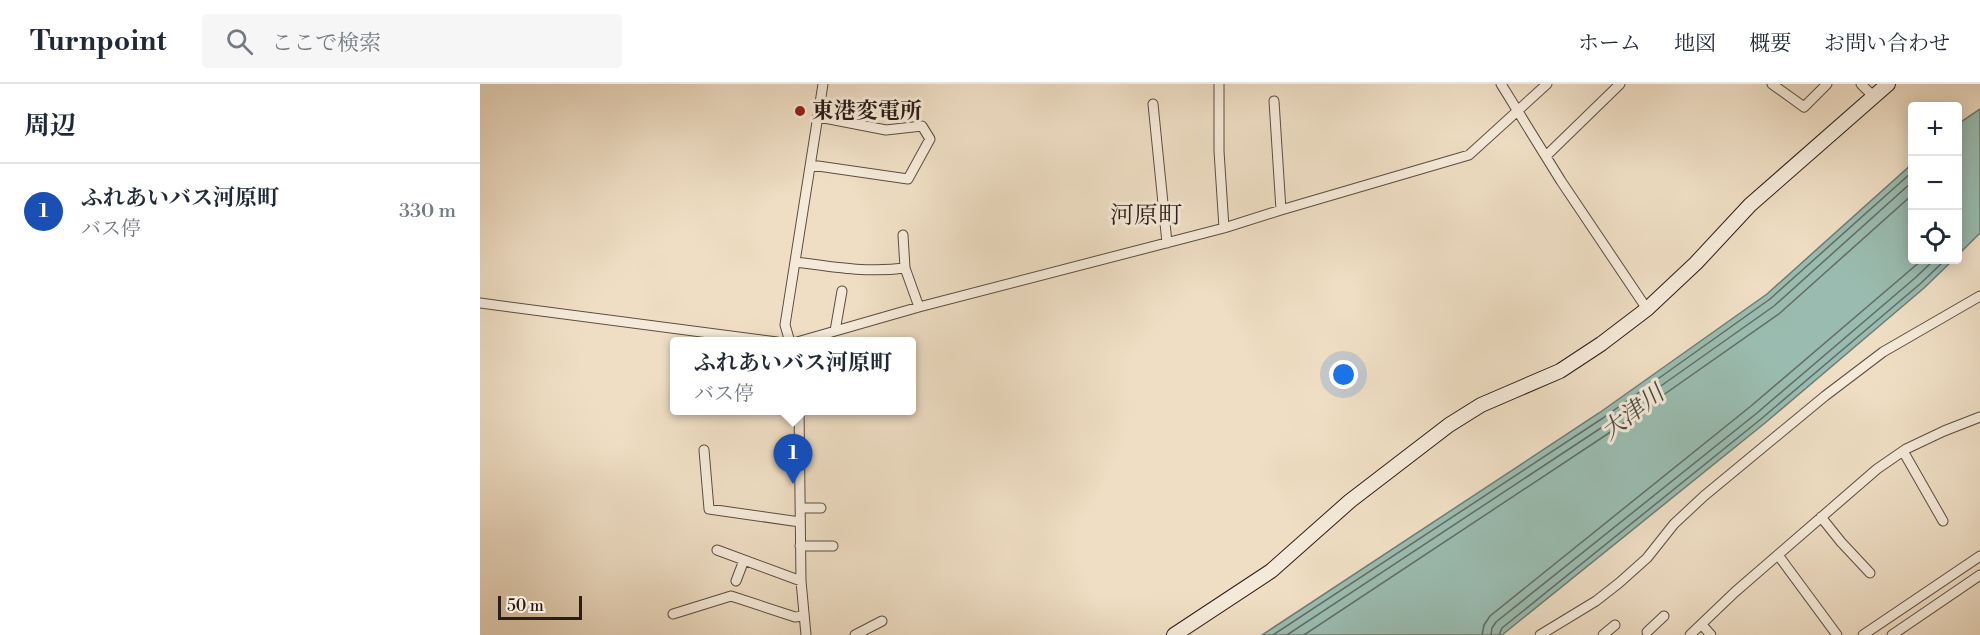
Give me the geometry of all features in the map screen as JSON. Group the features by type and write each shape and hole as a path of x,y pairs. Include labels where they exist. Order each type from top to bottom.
{"street":[{"path":"789,337 785,325 823,84"},
{"path":"1219,84 1219,151 1224,228"},
{"path":"1501,84 1567,191 1647,309"},
{"path":"816,337 919,307 1224,228 1469,155 1547,84"},
{"path":"1546,156 1620,84"},
{"path":"1772,84 1804,107 1827,84"},
{"path":"1861,84 1874,97"},
{"path":"1174,635 1271,571 1350,501 1449,425 1481,405 1560,371 1601,344 1647,309 1696,263 1749,205 1888,84"},
{"path":"1274,101 1281,210"},
{"path":"1153,104 1167,243"},
{"path":"811,165 908,179 930,139 922,126 886,130 819,117"},
{"path":"903,235 905,268 919,307"},
{"path":"796,262 851,270 884,271 905,268"},
{"path":"835,332 842,291"},
{"path":"1540,635 1596,602 1619,583 1647,558 1674,524 1704,496 1825,396 1883,352 1980,296"},
{"path":"480,303 739,337"},
{"path":"799,415 801,581 806,635"},
{"path":"1690,635 1735,592 1877,469 1903,451 1980,417"},
{"path":"704,450 702,481 710,509 800,522"},
{"path":"1903,451 1943,521"},
{"path":"800,508 821,508"},
{"path":"738,525 739,514"},
{"path":"1821,517 1870,573"},
{"path":"800,546 832,546"},
{"path":"717,550 801,581"},
{"path":"1778,555 1837,635"},
{"path":"1863,635 1980,556"},
{"path":"736,581 744,560"},
{"path":"1892,635 1980,575"},
{"path":"1939,584 1948,597"},
{"path":"673,614 731,596 795,617 803,616"},
{"path":"1640,622 1648,633 1664,616"},
{"path":"855,635 882,621"},
{"path":"1603,635 1615,625"},
{"path":"1702,625 1711,635"}],"water":[{"path":"1980,109 1980,233 1962,251 1962,156 1962,121"},
{"name":"大津川","path":"1908,168 1908,264 1949,264 1924,288 1765,423 1502,635 1262,635 1599,413 1767,294"}],"place":[{"name":"東港変電所","path":"800,111"},
{"name":"ふれあいバス河原町","path":"793,484"}],"district":[{"name":"河原町","path":"1146,216"}]}
